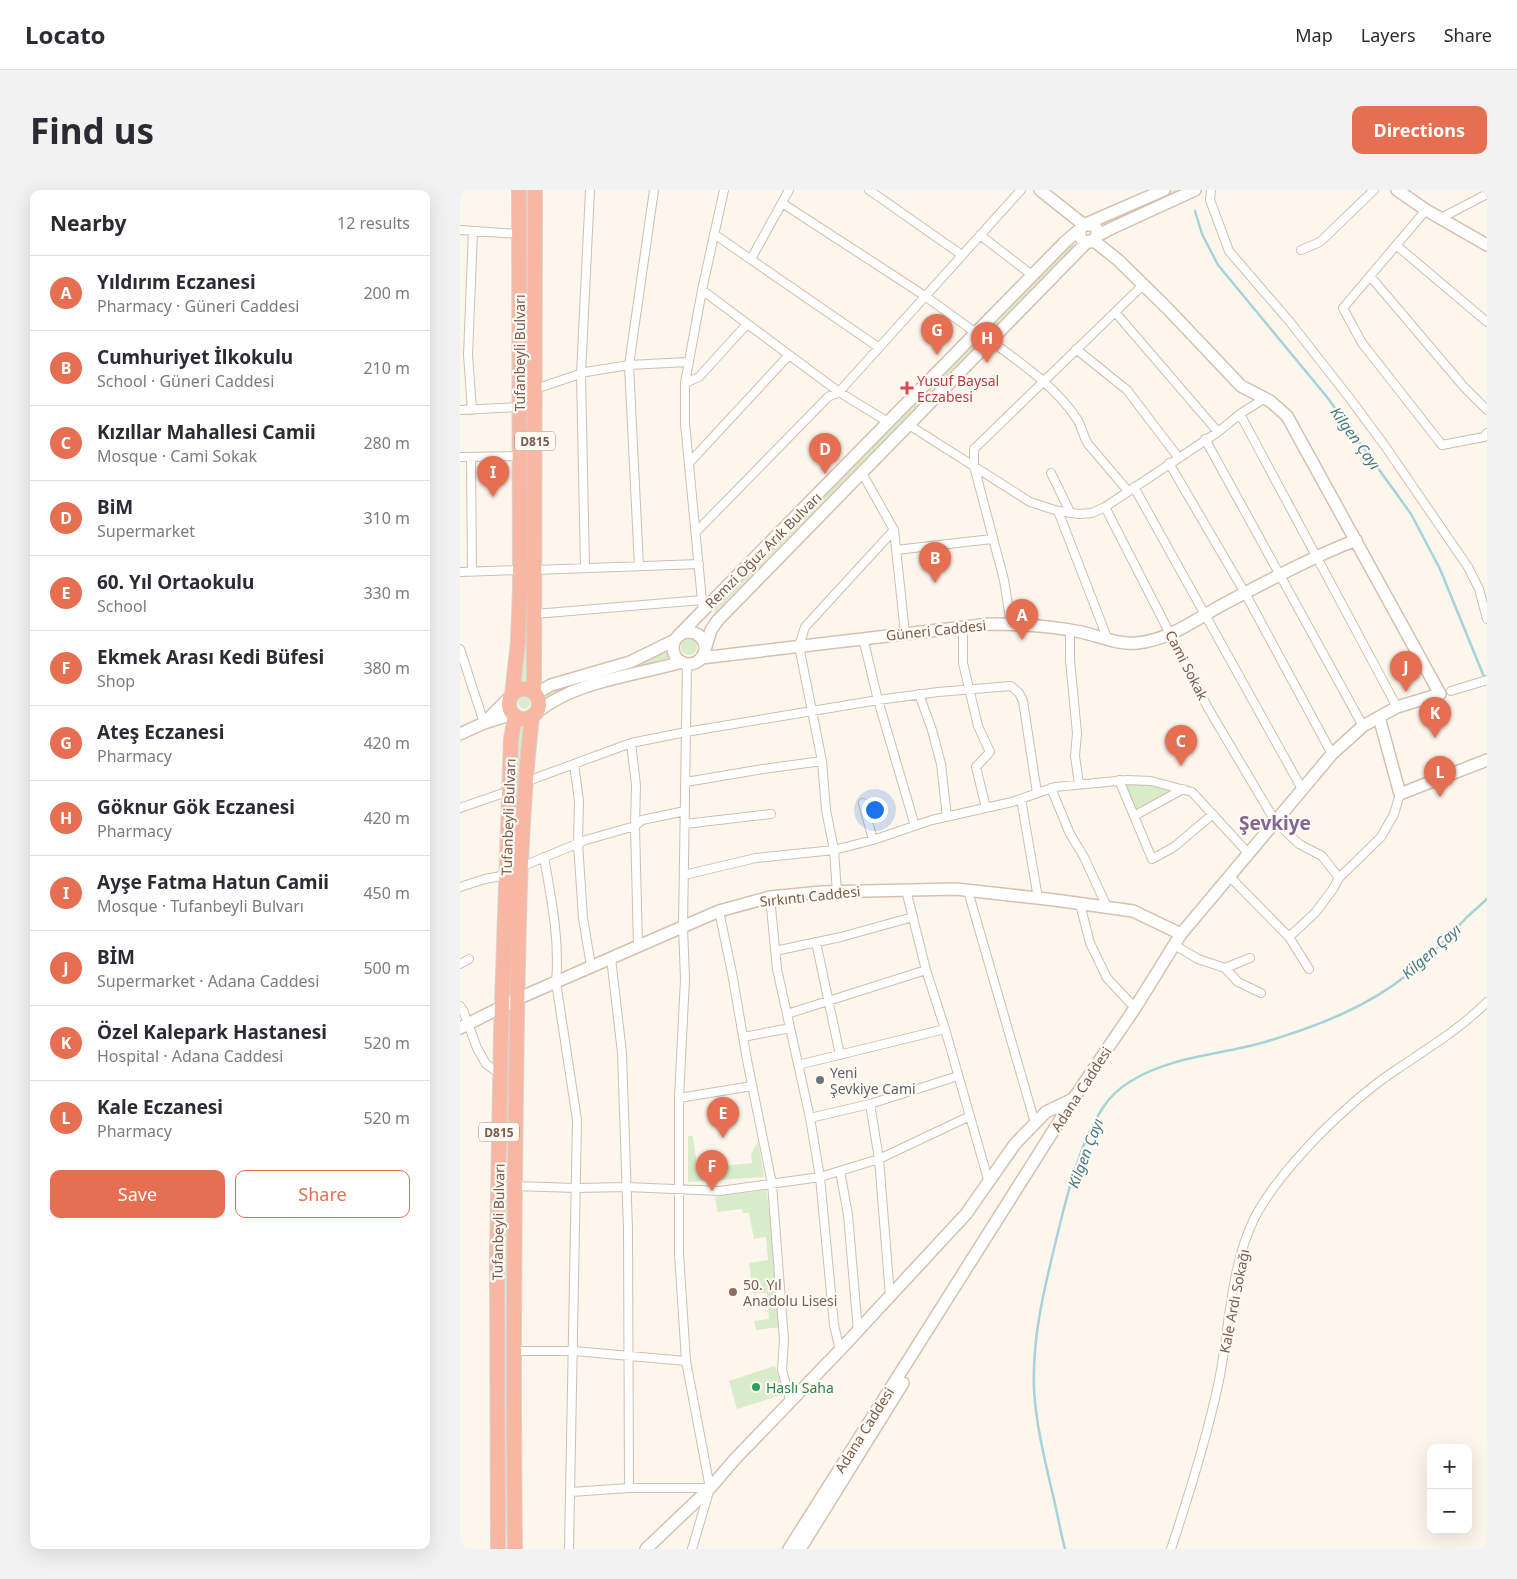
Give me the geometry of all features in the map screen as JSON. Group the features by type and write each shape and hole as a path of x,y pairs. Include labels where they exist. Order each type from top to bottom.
{"highway":[{"name":"Tufanbeyli Bulvarı","path":"498,1549 497,1253 500,1074 511,739 514,715 509,706 518,642 520,570 519,190"},
{"name":"Tufanbeyli Bulvarı","path":"515,1549 514,1186 517,999 525,782 534,714 539,706 539,700 535,693 535,190"},
{"path":"511,696 516,691 522,689 535,693"},
{"path":"514,715 524,719 534,714"}],"main road":[{"path":"1040,190 1084,226 1096,227 1093,239 1118,260 1241,386 1265,398 1287,416 1356,540 1446,693"},
{"name":"Remzi Oğuz Arık Bulvarı","path":"676,638 702,606 888,422 1032,275 1084,226 1164,190"},
{"name":"Remzi Oğuz Arık Bulvarı","path":"702,655 711,630 718,620 1093,239 1194,190"},
{"path":"1397,190 1426,210 1487,245"},
{"name":"Güneri Caddesi","path":"534,714 559,697 577,689 684,663 692,663 702,655 799,646 964,626 1011,624 1070,630 1122,643 1159,640 1317,556 1356,540"},
{"path":"535,693 551,685 630,662 687,632 697,634 704,643 702,655"},
{"path":"676,638 673,645 675,655 684,663"},
{"name":"Adana Caddesi","path":"790,1549 1074,1098 1135,1008 1173,944 1332,754 1363,726 1397,707 1446,693"},
{"path":"484,723 511,696"},
{"path":"460,734 484,723 514,715"},
{"path":"1379,717 1400,794 1487,760"},
{"name":"Sırkıntı Caddesi","path":"464,1026 517,999 719,911 770,897 837,892 968,891 1038,898 1132,911 1181,934"},
{"path":"800,1549 1078,1102 1098,1064"},
{"path":"646,1549 710,1488 735,1459 858,1331 966,1214 1015,1144 1032,1126 1046,1112 1074,1098"},
{"path":"1032,1126 1045,1144"}],"street":[{"path":"585,568 580,374 590,190"},
{"path":"639,566 629,365 654,190"},
{"path":"535,614 702,606 685,422 685,383 702,290 724,190"},
{"path":"751,258 789,190"},
{"path":"869,190 962,255"},
{"path":"696,532 828,397 839,392 1021,190"},
{"path":"1212,190 1210,200 1229,251 1290,322 1385,446 1468,568 1479,589 1487,619"},
{"path":"1301,250 1320,242 1374,190"},
{"path":"1441,218 1487,194"},
{"path":"782,203 924,296 976,333"},
{"path":"1426,210 1343,308 1362,343 1442,445 1486,438"},
{"path":"460,230 519,234"},
{"path":"472,231 468,355 472,410"},
{"path":"714,234 878,347"},
{"path":"980,235 1032,275"},
{"path":"1396,245 1487,322"},
{"path":"1370,276 1464,387 1487,410"},
{"path":"1011,624 1004,580 974,466 974,449 1143,285"},
{"path":"702,290 839,392 888,422"},
{"path":"1115,312 1218,432"},
{"path":"685,383 699,377 747,324"},
{"path":"991,341 1044,380 1078,421 1088,444 1131,489 1205,614 1302,789"},
{"path":"1076,350 1127,390 1178,457"},
{"path":"690,462 789,355"},
{"path":"535,389 580,374 629,365 688,362"},
{"path":"909,425 1030,502 1058,510 1092,513 1105,507 1218,432 1240,414 1265,398"},
{"path":"460,410 519,407"},
{"path":"1240,414 1397,707"},
{"path":"1205,439 1363,726"},
{"path":"460,457 519,456"},
{"path":"471,457 472,572"},
{"path":"1169,463 1245,593 1332,754"},
{"path":"862,473 894,530 905,633"},
{"path":"1051,473 1070,512"},
{"name":"Cami Sokak","path":"1105,507 1208,708 1275,821 1299,844 1322,856 1339,878"},
{"path":"1058,510 1108,640"},
{"path":"837,892 834,850 826,810 822,761 799,646 805,627 894,530"},
{"path":"896,550 992,539"},
{"path":"535,570 699,564"},
{"path":"460,572 520,570"},
{"path":"964,626 964,663 978,726 990,752 976,767 986,808"},
{"path":"1070,630 1070,660 1077,733 1075,756 1079,784"},
{"path":"863,638 878,700 915,826"},
{"path":"460,649 484,723"},
{"path":"684,663 686,782 682,927 685,979 679,1098 679,1254 686,1361 710,1488 692,1549"},
{"path":"1446,693 1487,680"},
{"path":"525,782 631,743 686,732 919,694 1011,686 1019,693 1023,701 1037,792"},
{"path":"919,694 932,730 941,764 947,817"},
{"path":"631,743 636,785 634,826 638,946"},
{"path":"686,782 822,761"},
{"path":"574,764 579,800 578,844 583,918 591,966"},
{"path":"1118,780 1152,859 1174,847 1213,814"},
{"path":"684,875 756,858 834,850 947,817 1021,799 1051,788 1118,780 1151,781 1192,792 1249,854"},
{"path":"1051,788 1070,834 1084,857 1107,908"},
{"path":"1134,816 1183,789"},
{"path":"460,808 509,791"},
{"path":"1290,937 1314,913 1339,878 1381,837 1394,814 1400,794"},
{"path":"1021,799 1038,898"},
{"path":"863,803 873,840"},
{"path":"521,867 578,844 634,826 642,820 685,811"},
{"path":"685,824 771,814"},
{"path":"544,857 556,936 558,963 556,982 577,1120 569,1549"},
{"path":"460,887 506,875"},
{"path":"1229,876 1290,937 1310,969"},
{"path":"906,890 926,970 989,1183"},
{"path":"968,891 1032,1126"},
{"path":"770,897 777,969 810,1118 820,1177 834,1325 840,1350"},
{"path":"1080,904 1090,943 1107,978 1135,1008"},
{"path":"719,911 772,1184 784,1340 782,1370 791,1402"},
{"path":"775,951 841,937 913,917"},
{"path":"816,942 840,1055"},
{"path":"1173,944 1198,958 1225,968 1238,982 1261,993"},
{"path":"611,958 622,1053 627,1187 628,1488"},
{"path":"1225,968 1250,958"},
{"path":"460,964 469,959"},
{"path":"787,1014 926,970"},
{"name":"Kale Ardı Sokağı","path":"1171,1549 1188,1500 1206,1436 1218,1385 1238,1264 1254,1219 1280,1180 1317,1137 1338,1117 1391,1073 1472,1017 1487,1002"},
{"path":"460,1006 464,1026 486,1064 500,1074"},
{"path":"743,1037 790,1028"},
{"path":"798,1065 945,1029"},
{"path":"810,1118 870,1104 958,1076"},
{"path":"679,1098 752,1086"},
{"path":"870,1104 879,1159 890,1296"},
{"path":"514,1186 627,1187 720,1191 820,1177 879,1159 970,1116"},
{"path":"840,1170 848,1215 858,1331"},
{"path":"514,1351 574,1351 686,1361"},
{"path":"571,1492 628,1488 710,1488"}],"green space":[{"path":"525,190 530,270 530,684 520,683"},
{"path":"1175,190 1179,190 1102,228 1100,223"},
{"path":"1073,243 1077,245 715,612 713,609"},
{"path":"689,639 695,641 697,647 695,653 689,655 683,653 681,647 683,641"},
{"path":"666,651 668,658 569,687 555,693 541,703 539,692 637,664"},
{"path":"526,697 529,698 529,708 522,709 519,708 518,701 519,698"},
{"path":"517,724 526,725 511,989 508,989"},
{"path":"1137,782 1175,791 1136,812 1123,785"},
{"path":"507,1021 509,1021 507,1112 509,1131 509,1549 505,1549 503,1295"},
{"path":"688,1136 693,1136 697,1166 703,1168 752,1163 751,1154 758,1141 764,1177 688,1182"},
{"path":"766,1190 773,1235 780,1327 756,1330 754,1321 769,1319 767,1293 753,1293 749,1263 768,1260 766,1237 754,1239 749,1213 743,1213 742,1209 718,1212 715,1197"},
{"name":"Haslı Saha","path":"775,1366 784,1394 737,1409 729,1381"}],"waterway":[{"name":"Kilgen Çayı","path":"1195,211 1202,234 1218,265 1327,397 1411,514 1440,569 1487,684"},
{"name":"Kilgen Çayı","path":"1065,1549 1043,1453 1037,1415 1034,1389 1035,1348 1045,1288 1067,1198 1082,1151 1094,1122 1102,1109 1122,1087 1163,1066 1265,1042 1322,1023 1358,1006 1392,986 1416,967 1487,899"}],"place":[{"name":"Ateş Eczanesi","path":"937,355"},
{"name":"Göknur Gök Eczanesi","path":"987,363"},
{"name":"Yusuf Baysal Eczabesi","path":"907,388"},
{"name":"BiM","path":"825,474"},
{"name":"Ayşe Fatma Hatun Camii","path":"493,497"},
{"name":"Cumhuriyet İlkokulu","path":"935,583"},
{"name":"Yıldırım Eczanesi","path":"1022,640"},
{"name":"BİM","path":"1406,692"},
{"name":"Özel Kalepark Hastanesi","path":"1435,738"},
{"name":"Kızıllar Mahallesi Camii","path":"1181,766"},
{"name":"Kale Eczanesi","path":"1440,797"},
{"name":"Yeni Şevkiye Cami","path":"820,1080"},
{"name":"60. Yıl Ortaokulu","path":"723,1138"},
{"name":"Ekmek Arası Kedi Büfesi","path":"712,1191"},
{"name":"50. Yıl Anadolu Lisesi","path":"733,1292"},
{"name":"Haslı Saha","path":"756,1387"}],"district":[{"name":"Şevkiye","path":"1275,823"}]}
